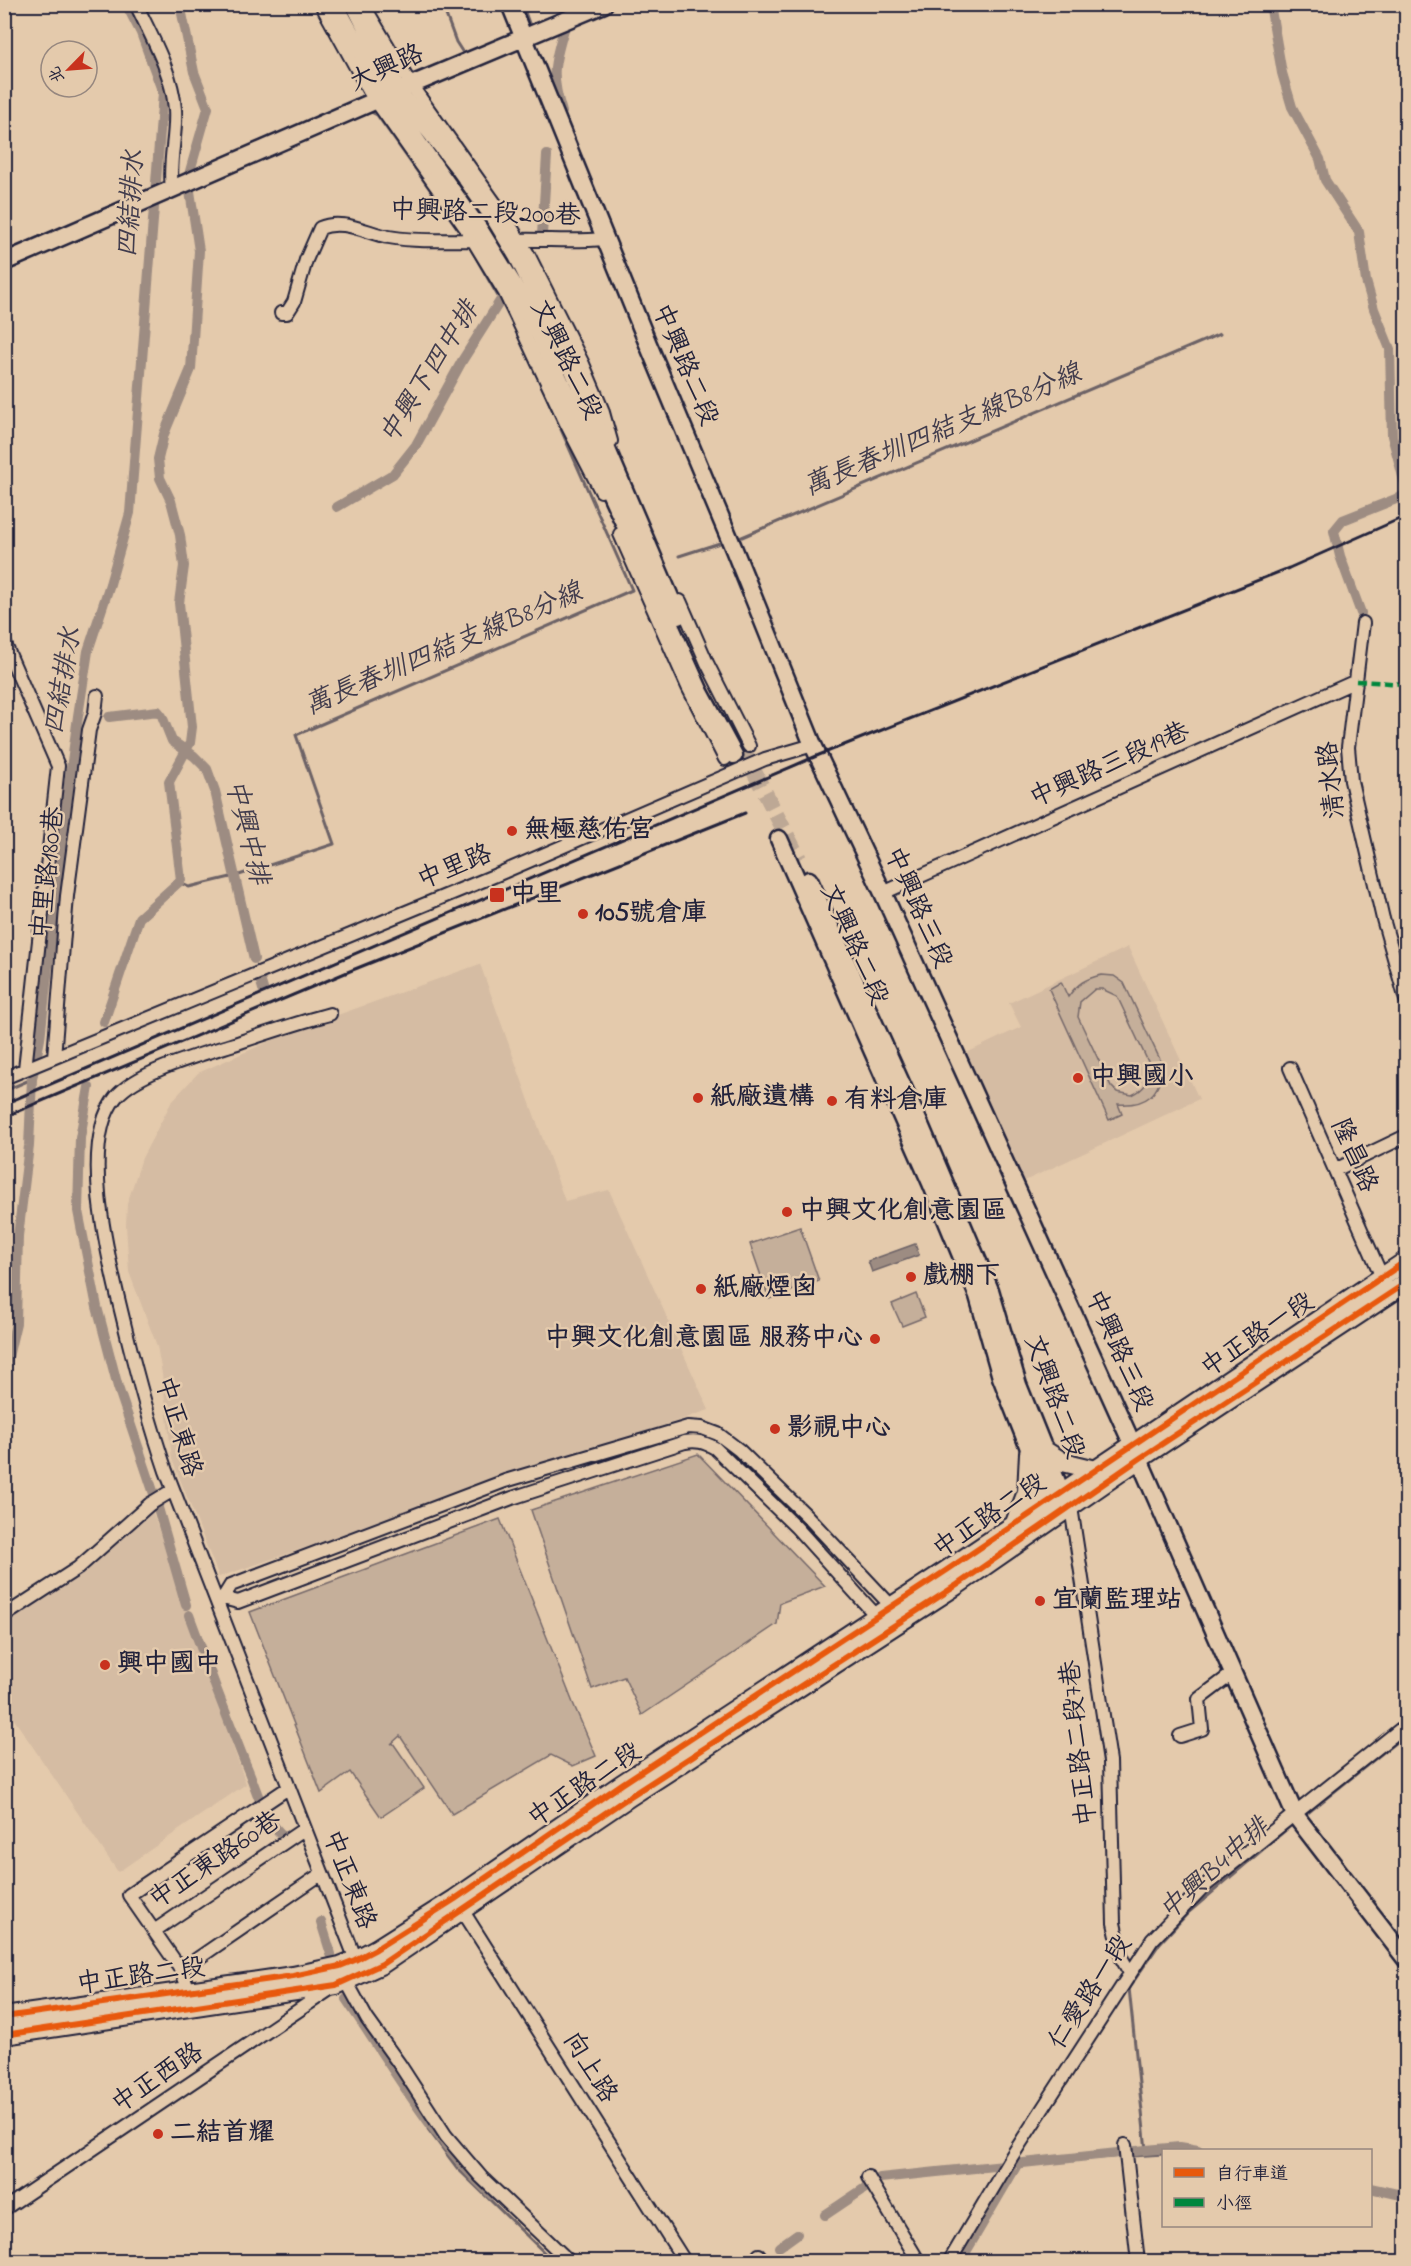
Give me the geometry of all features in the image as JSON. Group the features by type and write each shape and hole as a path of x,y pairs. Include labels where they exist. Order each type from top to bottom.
{"main road":[{"name":"中正路一段","path":"1135,1452 1393,1285 1407,1261"},
{"path":"1015,1523 1027,1492 1037,1451 1063,1462 1096,1470"},
{"name":"中正路二段","path":"7,2035 348,1973 376,1949 459,1904 629,1797 1038,1531 1060,1499 1096,1470 1135,1452"},
{"name":"中正路二段","path":"459,1904 622,1784 1015,1523 1060,1499 1135,1452"},
{"name":"中正路二段","path":"4,2017 293,1976 348,1973"}],"street":[{"path":"136,4 161,56 171,86 175,111 170,177 178,186"},
{"name":"文興路二段","path":"321,4 392,93 458,167 513,240 558,336 738,753 700,692 539,334 513,284 480,240 392,93 335,4"},
{"name":"文興路二段","path":"354,4 392,93"},
{"name":"文興路二段","path":"363,4 392,93"},
{"name":"中興路二段","path":"510,4 604,239 734,547 813,745"},
{"name":"大興路","path":"4,262 392,93 604,4"},
{"name":"中興路二段200巷","path":"281,313 287,313 294,302 306,260 320,228 327,224 358,227 389,237 480,240 589,241 604,239"},
{"name":"清水路","path":"1364,623 1348,747 1351,781 1383,919 1407,1000"},
{"path":"4,642 58,766 24,1069 4,1078"},
{"name":"中興路三段19巷","path":"883,893 1356,681"},
{"name":"中里路180巷","path":"54,1057 67,896 89,730 95,713 97,696"},
{"name":"中興路三段","path":"813,745 883,893 1135,1452 1295,1815 1407,1959"},
{"name":"中里路","path":"24,1069 501,873 765,759 813,745"},
{"name":"文興路二段","path":"779,839 931,1183 978,1296 1001,1377 1060,1499"},
{"name":"文興路二段","path":"799,859 921,1127 990,1290 1037,1451"},
{"name":"中正東路","path":"330,1014 298,1022 181,1061 121,1092 110,1106 101,1129 100,1199 106,1244 149,1418 173,1490 219,1600 321,1874 348,1973 367,2019 446,2136 482,2177 570,2262"},
{"name":"隆昌路","path":"1290,1068 1335,1170 1393,1285"},
{"path":"1335,1170 1407,1136"},
{"path":"219,1600 231,1585 505,1481 688,1427 696,1427 718,1434 739,1450 806,1515 896,1625"},
{"path":"219,1600 238,1602 512,1498 685,1442 696,1441 705,1443 723,1456 884,1610 896,1625"},
{"path":"4,1616 78,1568 154,1502 173,1490"},
{"name":"中正路二段7巷","path":"1060,1499 1110,1761 1113,1923 1122,1959 1130,1973"},
{"path":"1180,1736 1202,1729 1199,1699 1232,1674"},
{"name":"仁愛路一段","path":"949,2262 1012,2156 1152,1940 1202,1888 1407,1725"},
{"path":"189,1990 181,1970 129,1895 288,1788"},
{"name":"中正東路60巷","path":"154,1931 304,1829"},
{"path":"181,1970 321,1874"},
{"name":"向上路","path":"459,1904 685,2262"},
{"name":"中正西路","path":"4,2209 348,1973"},
{"path":"1126,2150 1138,2262"},
{"path":"871,2181 919,2262"}],"shaded area":[{"name":"中興國小","path":"1128,947 1199,1099 1018,1184 958,1057 1021,1027 1009,1003"},
{"path":"480,964 565,1201 609,1190 709,1410 219,1577 172,1459 157,1346 129,1272 127,1204 142,1158 172,1101 198,1073 293,1031"},
{"path":"1096,976 1114,976 1124,983 1163,1066 1159,1084 1150,1096 1137,1103 1118,1104 1122,1114 1109,1120 1049,989 1061,982 1068,997 1082,982","holes":["1095,989 1102,989 1117,996 1150,1066 1146,1084 1132,1095 1117,1092 1111,1086 1078,1017 1080,1002"]},
{"path":"800,1227 819,1281 769,1299 750,1244"},
{"path":"915,1244 919,1255 872,1272 868,1261"},
{"path":"916,1294 925,1317 902,1326 892,1304"},
{"path":"698,1454 825,1586 780,1603 777,1624 642,1715 624,1677 592,1689 531,1510"},
{"name":"興中國中","path":"152,1510 246,1784 118,1872 5,1706 5,1624 74,1580"},
{"path":"500,1519 596,1756 573,1766 551,1755 452,1814 400,1736 391,1744 393,1743 424,1788 381,1817 350,1772 321,1793 250,1612"}],"waterway":[{"name":"四結排水","path":"4,1374 16,1323 18,1236 29,1146 32,1079 40,1039 78,716 88,651 130,513 163,93 141,33 126,4"},
{"path":"104,1022 139,918 181,880 169,782 190,743 192,727 179,603 184,566 180,535 171,501 160,478 158,459 164,434 191,369 199,251 188,178 208,108 194,72 180,4"},
{"path":"442,4 456,42 465,56"},
{"path":"522,4 530,26 525,28"},
{"name":"中興下四中排","path":"567,4 570,13"},
{"path":"1270,4 1282,73 1292,107 1320,159 1325,180 1359,232 1366,281 1390,349 1392,436 1406,488"},
{"name":"中興下四中排","path":"562,112 556,88 555,69 565,26"},
{"path":"369,111 377,115 463,236"},
{"name":"中興下四中排","path":"542,235 547,155"},
{"path":"468,244 511,319"},
{"name":"中興下四中排","path":"337,507 393,474 416,445 462,361 500,301"},
{"name":"萬長春圳四結支線B8分線","path":"735,540 1220,334"},
{"name":"萬長春圳四結支線B8分線","path":"178,882 189,887 239,875 334,844 296,735 632,590 540,382"},
{"path":"1361,613 1340,556 1334,531 1343,520 1406,495"},
{"name":"萬長春圳四結支線B8分線","path":"679,556 726,541"},
{"name":"中興中排","path":"109,717 158,711 172,741 194,756 207,769 215,791 254,959"},
{"name":"中興中排","path":"260,979 263,989"},
{"path":"4,1091 32,1079"},
{"path":"89,1087 80,1138 78,1211 97,1307 118,1387 154,1494 186,1605"},
{"path":"189,1615 261,1804 270,1821 284,1837"},
{"name":"中興B4中排","path":"1304,1816 1406,1734"},
{"name":"中興B4中排","path":"1146,2150 1129,1988 1160,1943 1189,1912 1294,1823"},
{"path":"321,1922 331,1954"},
{"path":"346,1999 432,2126 451,2151 492,2195"},
{"path":"397,2074 395,2075 428,2125 428,2129 458,2169 554,2262"},
{"path":"825,2215 880,2178 1146,2150 1180,2147 1192,2149"},
{"path":"1132,2156 1162,2154"},
{"path":"1017,2165 1123,2156"},
{"path":"960,2262 1017,2165"},
{"path":"1372,2188 1406,2196"},
{"path":"779,2247 797,2234"}],"tunnel":[{"path":"743,750 799,859"}],"railway":[{"path":"4,1104 819,755 1289,568 1406,516"},
{"path":"4,1117 350,971 745,813"}],"marked path":[{"path":"1356,681 1406,684"}],"cycle path":[{"path":"4,2017 293,1976 340,1966 376,1949 455,1899 622,1784 947,1570 1406,1261"},
{"path":"4,2035 336,1985 382,1964 629,1797 957,1585 1139,1459 1406,1283"}],"place":[{"name":"無極慈佑宮","path":"512,831"},
{"name":"中里","path":"497,895"},
{"name":"105號倉庫","path":"583,914"},
{"name":"中興國小","path":"1078,1078"},
{"name":"紙廠遺構","path":"698,1098"},
{"name":"有料倉庫","path":"832,1101"},
{"name":"中興文化創意園區","path":"787,1212"},
{"name":"戲棚下","path":"911,1277"},
{"name":"紙廠煙囪","path":"701,1289"},
{"name":"中興文化創意園區 服務中心","path":"875,1339"},
{"name":"影視中心","path":"775,1429"},
{"name":"宜蘭監理站","path":"1040,1601"},
{"name":"興中國中","path":"105,1665"},
{"name":"二結首耀","path":"158,2134"}]}
